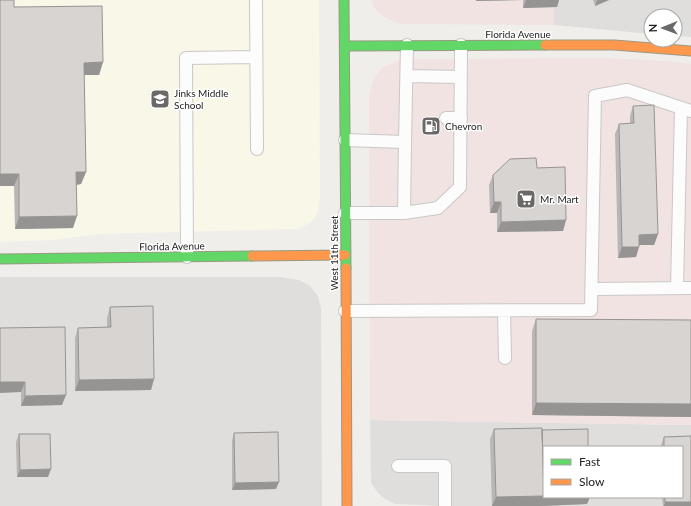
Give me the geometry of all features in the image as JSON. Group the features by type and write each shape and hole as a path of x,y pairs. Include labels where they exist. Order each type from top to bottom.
{"street":[{"name":"West 11th Street","path":"344,0 347,506"},
{"name":"Florida Avenue","path":"345,46 614,45 691,50"},
{"name":"Florida Avenue","path":"0,259 345,255"}],"lane":[{"path":"256,0 257,149"},
{"path":"404,213 405,142 410,117 407,76 407,45"},
{"path":"345,213 404,213 438,208 460,187 461,45"},
{"path":"186,257 186,58 256,57"},
{"path":"407,76 461,77"},
{"path":"345,311 591,310 595,96 627,90 686,109 677,288"},
{"path":"446,118 461,118"},
{"path":"344,140 405,142"},
{"path":"592,289 691,288"},
{"path":"504,311 505,358"},
{"path":"398,466 445,466 445,506"}],"shaded area":[{"name":"Jinks Middle School","path":"0,0 319,0 320,198 318,212 315,217 310,223 297,229 100,234 51,240 0,242"},
{"path":"371,0 554,0 554,25 403,24 396,23 384,17 375,9"},
{"path":"554,0 691,0 691,37 683,36 683,8 643,8 643,33 554,25"},
{"path":"604,58 668,61 691,64 691,425 370,420 369,96 374,78 383,67 404,59"},
{"path":"0,277 280,277 299,280 310,286 318,296 321,308 322,506 0,506"},
{"path":"370,420 691,425 691,506 442,506 395,504 379,494 371,483"}],"building":[{"path":"0,0 14,0 14,7 102,6 103,62 84,63 86,172 76,172 77,216 19,217 19,174 0,174"},
{"path":"654,105 658,234 639,235 639,247 622,247 619,124 634,123 633,106"},
{"name":"Mr. Mart","path":"536,158 537,168 565,167 566,220 501,222 501,202 494,202 493,175 510,159"},
{"path":"153,306 154,379 79,380 78,328 111,327 110,307"},
{"path":"536,319 691,320 691,404 536,403"},
{"path":"65,327 66,395 25,396 25,382 0,382 0,328"},
{"path":"542,428 543,496 496,497 494,429"},
{"path":"588,429 588,446 543,446 543,460 542,430"},
{"path":"278,432 279,482 235,483 234,433"},
{"path":"19,434 50,434 51,469 20,470"},
{"path":"691,436 691,502 665,502 665,498 683,498 683,446 664,446 664,437"}],"traffic: fast":[{"path":"344,0 346,268"},
{"path":"345,46 545,45"},
{"path":"0,259 252,256"}],"traffic: slow":[{"path":"545,45 614,45 691,51"},
{"path":"252,256 345,255"},
{"path":"346,268 347,506"}],"place":[{"name":"Jinks Middle School","path":"160,99"},
{"name":"Chevron","path":"431,126"},
{"name":"Mr. Mart","path":"526,199"}]}
